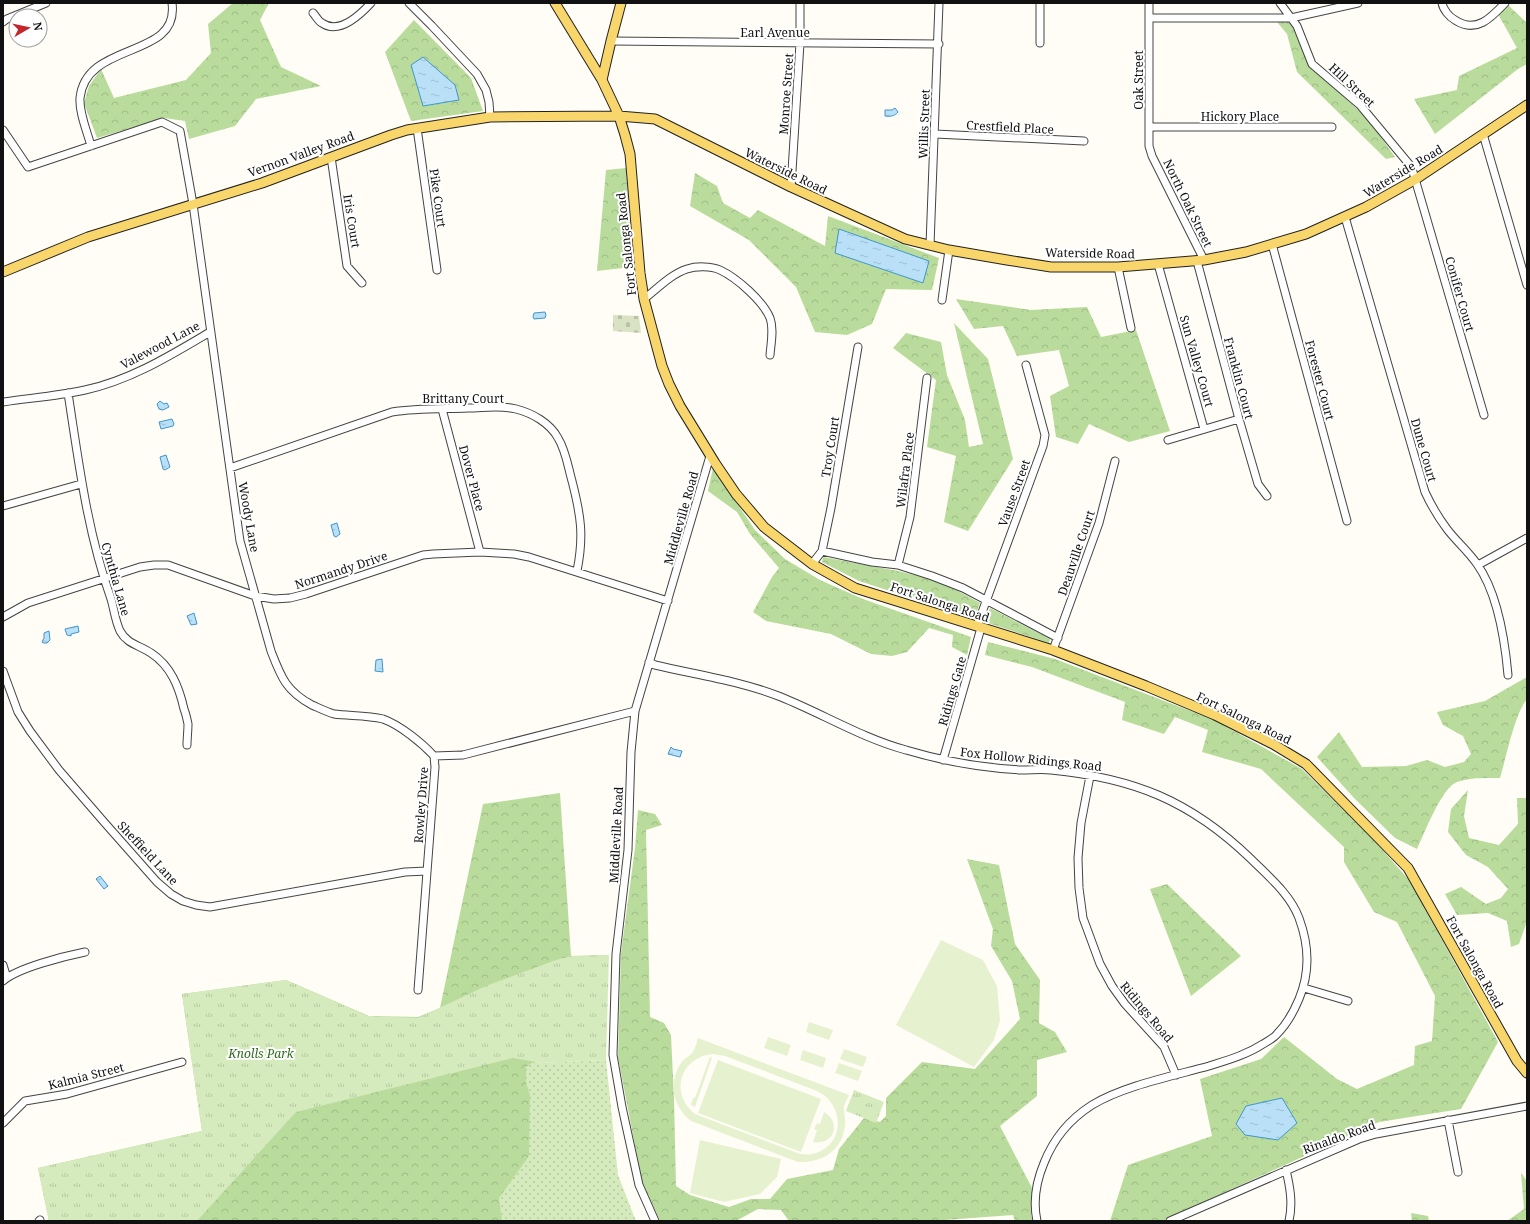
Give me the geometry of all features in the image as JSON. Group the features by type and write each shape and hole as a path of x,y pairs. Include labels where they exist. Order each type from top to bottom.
{"main road":[{"name":"Fort Salonga Road","path":"555,3 602,80 619,116 625,134 630,154 640,274 644,299 662,366 669,384 710,456 736,494 764,527 812,564 855,588 1053,650 1146,686 1214,715 1273,744 1306,764 1408,868 1517,1061 1527,1073"},
{"path":"602,80 621,3"},
{"name":"Waterside Road","path":"619,116 654,119 791,187 905,239 950,250 1051,267 1118,267 1201,261 1246,252 1306,234 1345,217 1416,179 1527,105"},
{"name":"Vernon Valley Road","path":"3,272 88,237 262,182 391,135 417,128 490,117 619,116"}],"street":[{"path":"3,22 46,3"},
{"path":"3,130 28,168 91,146 81,111 80,99 87,77 95,68 108,60 152,41 165,32 173,9 172,3"},
{"path":"313,13 321,23 332,27 343,25 352,20 371,3"},
{"path":"409,3 477,74 487,96 490,117"},
{"name":"Monroe Street","path":"791,187 800,43 800,3"},
{"name":"Willis Street","path":"930,246 939,44 939,3"},
{"path":"1040,3 1040,43"},
{"name":"Oak Street","path":"1149,3 1149,146 1152,156"},
{"name":"Hill Street","path":"1280,3 1297,26 1312,64 1360,105 1409,164 1416,179"},
{"path":"1149,18 1291,18 1358,3"},
{"path":"1442,3 1443,7 1452,18 1462,25 1473,26 1483,23 1492,17 1505,3"},
{"name":"Earl Avenue","path":"611,41 939,44"},
{"name":"Woody Lane","path":"91,146 162,122 180,131 193,204 240,541 271,651 284,681 292,691 304,701 317,708 332,713 369,716 384,720 409,734 434,756"},
{"name":"Hickory Place","path":"1149,127 1332,127"},
{"name":"Pike Court","path":"417,128 437,270"},
{"name":"Crestfield Place","path":"935,134 1084,141"},
{"path":"1483,134 1527,285"},
{"name":"North Oak Street","path":"1152,156 1201,261"},
{"name":"Iris Court","path":"331,157 348,266 362,283"},
{"name":"Conifer Court","path":"1416,179 1484,415"},
{"name":"Dune Court","path":"1345,217 1425,492 1434,509 1448,529 1478,565 1488,585 1503,633 1508,675"},
{"name":"Forester Court","path":"1272,244 1347,522"},
{"path":"942,300 950,250"},
{"name":"Franklin Court","path":"1201,261 1239,419 1258,484 1267,496"},
{"name":"Sun Valley Court","path":"1158,264 1204,429"},
{"path":"644,299 676,274 687,269 703,267 719,270 733,278 762,304 770,319 772,331 770,355"},
{"path":"1118,267 1131,328"},
{"name":"Valewood Lane","path":"3,402 87,390 126,377 160,361 210,332"},
{"name":"Troy Court","path":"822,551 831,508 858,347"},
{"name":"Vause Street","path":"979,627 986,600 1043,446 1045,435 1026,365"},
{"name":"Wilafra Place","path":"898,565 910,517 927,378"},
{"name":"Cynthia Lane","path":"68,393 81,484 104,580 116,620 120,631 127,641 159,658 166,665 175,680 182,697 188,723 187,745"},
{"name":"Brittany Court","path":"230,468 392,412 412,409 494,407 515,409 530,414 545,422 558,437 565,455 579,506 582,527 581,550 577,571"},
{"name":"Dover Place","path":"442,409 480,552"},
{"path":"1168,440 1239,419"},
{"name":"Middleville Road","path":"655,1221 639,1185 622,1107 614,1055 616,954 628,850 631,752 635,711 710,456"},
{"name":"Deauville Court","path":"1053,650 1099,523 1115,461"},
{"path":"3,506 81,484"},
{"path":"1478,565 1527,538"},
{"path":"812,564 822,551"},
{"name":"Fort Salonga Road","path":"822,551 872,562 898,565 932,576 963,588 1058,638"},
{"name":"Normandy Drive","path":"3,617 28,603 104,580 140,567 154,565 168,565 256,596 274,599 290,598 306,594 423,555 480,552 514,554 529,557 668,601"},
{"name":"Ridings Gate","path":"944,760 979,627"},
{"name":"Fox Hollow Ridings Road","path":"649,662 656,665 757,689 781,697 879,742 944,760 996,768 1048,770 1090,776 1136,786 1178,804 1219,831 1273,880 1288,897 1298,916 1304,936 1307,957 1306,975 1304,988 1295,1008 1276,1035 1253,1050 1237,1058 1111,1095 1090,1106 1074,1119 1060,1134 1047,1155 1036,1189 1037,1221"},
{"name":"Sheffield Lane","path":"3,671 18,712 59,770 157,882 183,901 210,907 405,872 427,871"},
{"name":"Rowley Drive","path":"418,990 436,767 434,756 463,756 635,711"},
{"name":"Ridings Road","path":"1090,776 1081,823 1078,858 1079,888 1083,918 1100,964 1112,986 1124,1004 1164,1047 1176,1075"},
{"path":"3,965 5,980 35,966 85,952"},
{"path":"1304,988 1348,1001"},
{"name":"Kalmia Street","path":"3,1123 25,1102 68,1094 182,1062"},
{"name":"Rinaldo Road","path":"1170,1221 1336,1148 1370,1135 1527,1106"},
{"path":"1448,1120 1458,1172"},
{"path":"1286,1170 1290,1195 1289,1221"}],"green space":[{"path":"233,3 269,3 260,20 281,67 321,86 256,99 235,126 189,139 185,121 165,118 97,138 84,103 89,86 101,69 114,98 186,80 211,53 208,24"},
{"path":"1508,5 1527,23 1527,64 1518,69 1435,134 1414,99 1457,90 1459,76 1517,48 1498,14"},
{"path":"414,20 471,78 483,111 411,121 385,52"},
{"path":"1289,20 1296,32 1310,66 1369,120 1395,157 1386,159 1297,72 1287,34 1277,22"},
{"path":"626,168 632,267 597,271 606,170"},
{"path":"695,173 717,186 723,203 750,218 758,210 825,246 828,216 939,258 932,290 886,289 872,324 847,335 815,332 796,287 749,240 690,206"},
{"path":"956,299 1031,310 1087,307 1101,337 1136,330 1170,431 1129,442 1089,424 1078,444 1056,437 1050,396 1069,386 1059,350 1017,356 1003,326 974,329"},
{"path":"613,315 639,316 641,333 613,331"},
{"path":"954,323 988,359 1013,459 968,531 944,522 956,456 927,447 936,380 893,348 906,333 941,342 947,375 965,420 969,447 983,444"},
{"path":"713,468 755,530 785,559 820,580 863,599 971,637 967,655 952,647 953,635 929,628 907,652 892,656 871,654 831,634 766,621 753,612 772,577 779,568 750,534 737,512 708,491"},
{"path":"823,557 898,571 940,581 980,603 974,618 859,581 822,562"},
{"path":"990,608 1050,639 1049,643 985,622"},
{"path":"988,642 1055,659 1214,720 1302,769 1371,837 1409,880 1498,1042 1461,1109 1379,1122 1162,1221 1110,1221 1128,1165 1212,1136 1200,1079 1261,1059 1284,1037 1337,1079 1357,1089 1414,1065 1415,1046 1432,1041 1435,996 1397,922 1374,912 1344,862 1344,847 1261,769 1202,752 1208,730 1175,717 1164,734 1122,720 1125,702 1032,667 985,655"},
{"path":"1527,677 1527,699 1519,714 1511,736 1500,778 1467,779 1457,782 1451,786 1445,792 1434,812 1417,849 1395,838 1354,798 1317,757 1339,732 1362,767 1406,766 1427,760 1445,767 1464,762 1471,754 1463,736 1443,725 1437,712 1485,701"},
{"path":"1468,790 1464,816 1469,838 1499,845 1518,824 1517,798 1527,798 1527,921 1519,944 1511,947 1507,921 1488,913 1457,915 1445,894 1461,887 1486,904 1501,898 1508,889 1488,867 1466,855 1448,832 1451,809"},
{"path":"560,793 571,956 609,955 551,1060 535,1061 526,1067 526,1082 530,1096 529,1156 499,1198 502,1221 49,1221 38,1168 202,1131 182,994 286,980 369,1016 418,1017 440,1008 483,804"},
{"path":"638,810 655,814 662,825 646,830 650,1017 664,1023 671,1035 676,1186 690,1195 729,1207 751,1199 770,1199 787,1179 833,1170 839,1149 864,1118 880,1122 886,1116 886,1098 922,1062 975,1069 1020,1019 1012,981 991,946 993,929 967,859 999,865 1015,944 1040,980 1039,1023 1055,1032 1067,1052 1037,1060 1037,1096 1000,1126 1032,1188 1031,1215 1033,1221 1015,1221 1013,1215 931,1221 789,1221 781,1210 758,1209 736,1221 660,1221 642,1182 618,1057 621,953 635,848"},
{"path":"1167,884 1241,956 1191,996 1150,889"},
{"path":"941,940 983,960 997,986 1000,1020 994,1040 974,1067 896,1025"},
{"name":"Knolls Park","path":"609,955 606,1060 542,1063 513,1058 296,1112 197,1221 49,1221 38,1168 202,1131 182,994 286,980 368,1016 418,1018 486,986 556,960 571,956"},
{"path":"809,1022 833,1030 829,1040 806,1032"},
{"path":"768,1037 791,1045 787,1056 764,1048"},
{"path":"698,1038 849,1095 844,1107 845,1124 843,1135 835,1149 823,1158 807,1162 798,1162 691,1121 680,1109 674,1096 673,1088 679,1066 683,1060 692,1053","holes":["713,1054 725,1056 817,1091 826,1097 833,1106 837,1115 838,1125 836,1135 831,1143 823,1150 812,1154 800,1154 695,1114 687,1106 682,1097 682,1078 686,1069 693,1062 702,1057"]},
{"path":"844,1049 867,1057 863,1067 840,1059"},
{"path":"803,1050 826,1058 823,1068 800,1060"},
{"path":"710,1057 712,1058 695,1107 691,1105 693,1098 695,1098"},
{"path":"513,1058 542,1063 606,1060 618,1175 636,1221 254,1221"},
{"path":"718,1060 821,1099 801,1152 698,1113"},
{"path":"839,1063 862,1071 858,1081 835,1073"},
{"path":"854,1090 884,1102 876,1123 846,1111"},
{"path":"824,1112 830,1116 833,1121 833,1132 826,1140 813,1142 817,1130 814,1129 817,1123 820,1124"},
{"path":"700,1140 781,1159 777,1177 760,1194 724,1202 690,1193"},
{"path":"1521,1173 1527,1181 1527,1221 1507,1221 1524,1209"},
{"path":"1411,1213 1428,1216 1429,1221 1412,1221"}],"water":[{"path":"423,57 455,85 459,100 423,106 411,65"},
{"path":"895,108 898,112 897,113 892,116 885,116 885,110 892,110"},
{"path":"839,229 929,261 923,283 835,253"},
{"path":"545,312 545,318 534,319 534,313"},
{"path":"160,401 164,404 167,403 169,407 163,410 159,409 157,404"},
{"path":"172,419 174,424 173,426 161,429 159,422"},
{"path":"166,455 170,467 165,470 163,469 160,457"},
{"path":"337,523 340,534 336,537 334,536 331,525"},
{"path":"194,613 197,624 191,625 187,616"},
{"path":"78,626 79,632 71,634 71,636 67,635 65,629"},
{"path":"49,631 50,640 47,643 43,643 44,633"},
{"path":"382,659 383,672 375,671 376,660"},
{"path":"671,747 682,751 680,757 668,754"},
{"path":"100,876 108,886 104,889 96,879"},
{"path":"1282,1098 1297,1123 1278,1140 1245,1135 1236,1124 1246,1106"}]}
